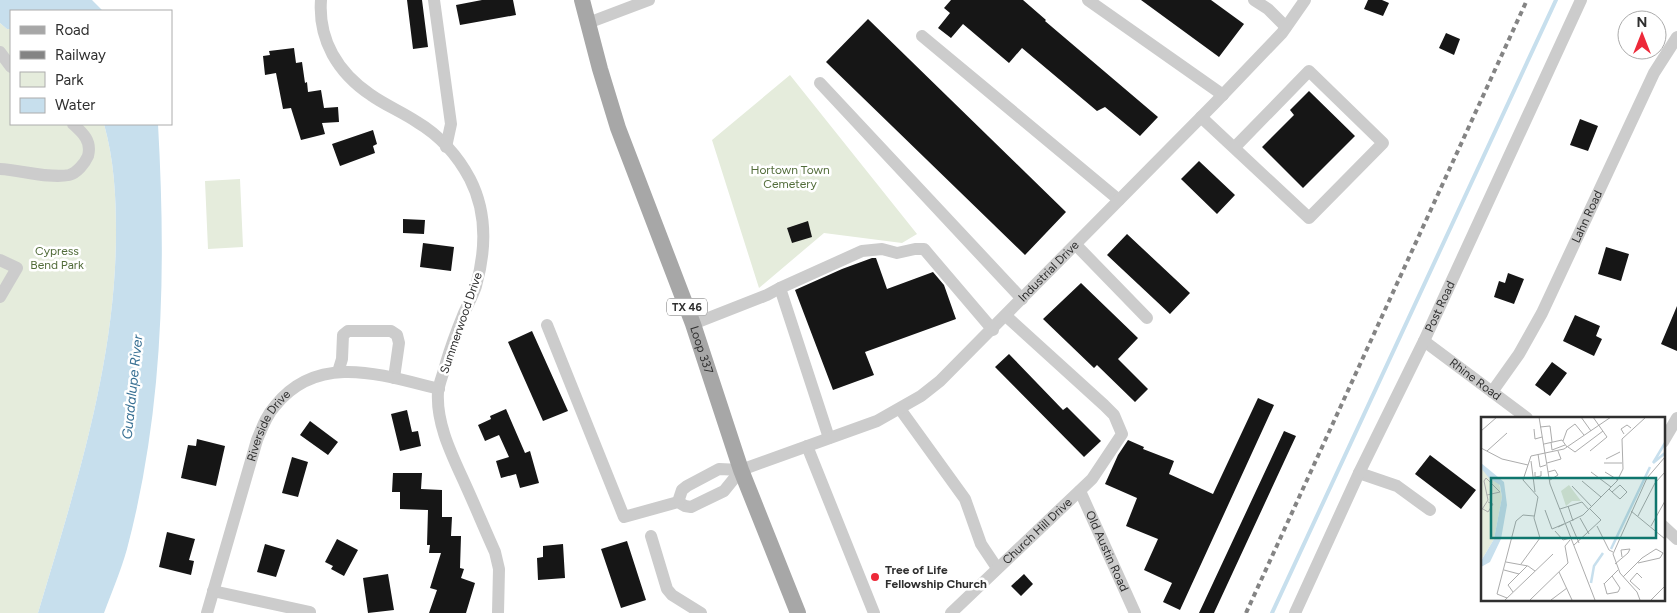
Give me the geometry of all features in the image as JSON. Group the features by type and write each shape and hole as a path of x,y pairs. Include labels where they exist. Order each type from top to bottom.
{"main road":[{"name":"Loop 337","path":"582,0 618,128 693,324 741,470 798,613"}],"street":[{"name":"Summerwood Drive","path":"321,0 321,24 326,41 332,56 342,71 354,83 372,96 417,122 435,135 460,160 478,198 483,217 482,261 476,287 452,344 439,389 439,407 442,427 451,452 495,552 499,568 498,613"},
{"path":"434,0 451,124 446,147"},
{"path":"588,24 649,0"},
{"path":"1088,0 1223,96"},
{"path":"1254,0 1271,5 1286,27"},
{"name":"Industrial Drive","path":"741,470 877,421 921,396 940,382 1223,96 1286,27 1304,0"},
{"name":"Post Road","path":"1295,613 1581,0"},
{"path":"922,36 1119,200"},
{"name":"Lahn Road","path":"1492,392 1519,354 1542,313 1654,73 1677,37"},
{"path":"0,52 10,66"},
{"path":"1201,117 1234,148 1309,218 1383,144 1309,72 1234,148"},
{"path":"820,83 1022,299"},
{"path":"0,168 45,174 71,175 83,165 88,156 89,145 86,135 74,125"},
{"path":"1076,245 1147,318"},
{"path":"693,324 767,295 862,251 882,249 897,253 924,249 993,330"},
{"path":"0,260 17,268 0,297"},
{"path":"780,288 829,438"},
{"name":"Church Hill Drive","path":"951,613 1092,479 1122,434 1114,415 1006,316"},
{"path":"547,325 624,517 678,502 691,507 724,491 741,470"},
{"path":"338,372 342,359 343,335 348,331 391,331 397,335 399,343 394,378"},
{"name":"Rhine Road","path":"1424,340 1526,417"},
{"name":"Riverside Drive","path":"207,613 257,440 265,420 275,406 290,391 302,382 338,372 371,373 439,389"},
{"path":"900,409 966,499 981,544 997,568"},
{"path":"1664,440 1677,418"},
{"path":"807,446 874,613"},
{"path":"678,502 682,490 719,469 741,470"},
{"path":"1359,473 1397,486 1430,510"},
{"name":"Old Austin Road","path":"1080,491 1135,613"},
{"path":"1664,527 1677,539"},
{"path":"651,536 667,590 701,613"},
{"path":"213,591 310,612"}],"green space":[{"name":"Cypress Bend Park","path":"0,23 7,29 10,29 10,125 104,125 110,151 115,191 116,232 114,281 101,377 79,472 38,613 0,613"},
{"name":"Hortown Town Cemetery","path":"790,75 917,234 902,243 824,233 759,288 712,140"},
{"path":"240,179 243,247 208,249 205,181"}],"water":[{"path":"0,0 92,0 102,10 10,10 10,29 7,29 0,23"},
{"name":"Guadalupe River","path":"104,125 158,125 162,231 161,284 159,338 149,444 127,549 104,613 38,613 66,520 91,425 109,329 114,281 116,218 112,164"}],"building":[{"path":"407,0 422,0 428,47 413,49"},
{"path":"482,0 513,0 516,15 460,25 456,5"},
{"path":"951,0 1023,0 1158,117 1140,136 1105,107 1097,111 1022,48 1009,63 963,24 951,38 938,28 950,13 944,8"},
{"path":"1141,0 1211,0 1244,24 1219,57"},
{"path":"1368,0 1382,0 1389,3 1383,16 1364,9"},
{"path":"868,19 1066,212 1025,255 826,62"},
{"path":"1446,33 1460,39 1454,55 1439,48"},
{"path":"294,48 296,63 302,62 308,92 321,90 324,108 338,107 339,122 322,123 325,134 301,140 291,108 283,109 276,73 265,75 263,56 270,55 269,51"},
{"path":"1309,91 1355,136 1303,188 1262,147 1294,115 1290,110"},
{"path":"1580,119 1598,126 1588,151 1570,145"},
{"path":"373,130 377,144 373,146 375,153 340,166 332,144"},
{"path":"1199,161 1235,195 1217,214 1181,179"},
{"path":"403,219 425,220 424,234 403,233"},
{"path":"808,221 812,237 792,243 787,228"},
{"path":"1127,234 1190,293 1170,314 1107,255"},
{"path":"423,243 454,247 451,271 420,267"},
{"path":"1606,247 1629,254 1621,281 1598,274"},
{"path":"876,258 887,289 933,272 944,285 956,319 865,352 874,375 833,390 795,290"},
{"path":"1508,273 1524,279 1514,304 1494,297 1499,281 1505,283"},
{"path":"1081,283 1138,338 1118,359 1148,389 1135,402 1097,365 1094,368 1043,319"},
{"path":"1677,306 1677,351 1661,344"},
{"path":"1575,315 1600,326 1596,336 1602,339 1594,356 1563,341"},
{"path":"532,331 568,411 543,421 508,342"},
{"path":"1009,354 1063,410 1067,407 1101,441 1084,457 995,367"},
{"path":"1552,362 1567,373 1550,396 1535,385"},
{"path":"1258,398 1274,405 1180,610 1163,602 1172,583 1144,570 1158,539 1126,526 1137,498 1105,484 1118,455 1128,440 1144,447 1143,449 1174,461 1169,474 1213,494"},
{"path":"506,409 525,453 530,451 539,483 520,488 516,474 501,478 496,461 509,457 499,435 485,441 478,425 491,419 490,416"},
{"path":"407,410 412,432 418,431 421,446 400,451 391,414"},
{"path":"310,421 338,442 328,455 300,435"},
{"path":"1284,431 1296,436 1214,613 1199,613"},
{"path":"197,439 225,446 216,486 181,478 188,445 196,446"},
{"path":"1430,455 1476,490 1461,509 1415,474"},
{"path":"292,457 308,462 298,497 282,493"},
{"path":"393,473 422,473 421,489 442,490 442,517 452,517 451,536 461,536 460,568 464,569 461,578 475,583 466,613 429,613 437,590 430,588 441,553 429,553 430,545 427,545 428,510 400,509 400,492 392,492"},
{"path":"167,532 195,539 189,560 194,561 191,575 159,567"},
{"path":"337,539 358,550 344,576 331,569 333,566 325,562"},
{"path":"627,541 646,600 621,608 601,549"},
{"path":"265,544 285,550 276,577 257,572"},
{"path":"563,544 565,578 538,580 537,558 543,557 543,546"},
{"path":"388,574 394,610 368,613 363,578"},
{"path":"1024,574 1033,584 1021,596 1011,586"}],"waterway":[{"path":"1272,613 1556,0"}],"railway":[{"path":"1246,613 1527,0"}],"place":[{"name":"Tree of Life Fellowship Church","path":"875,577"}]}
